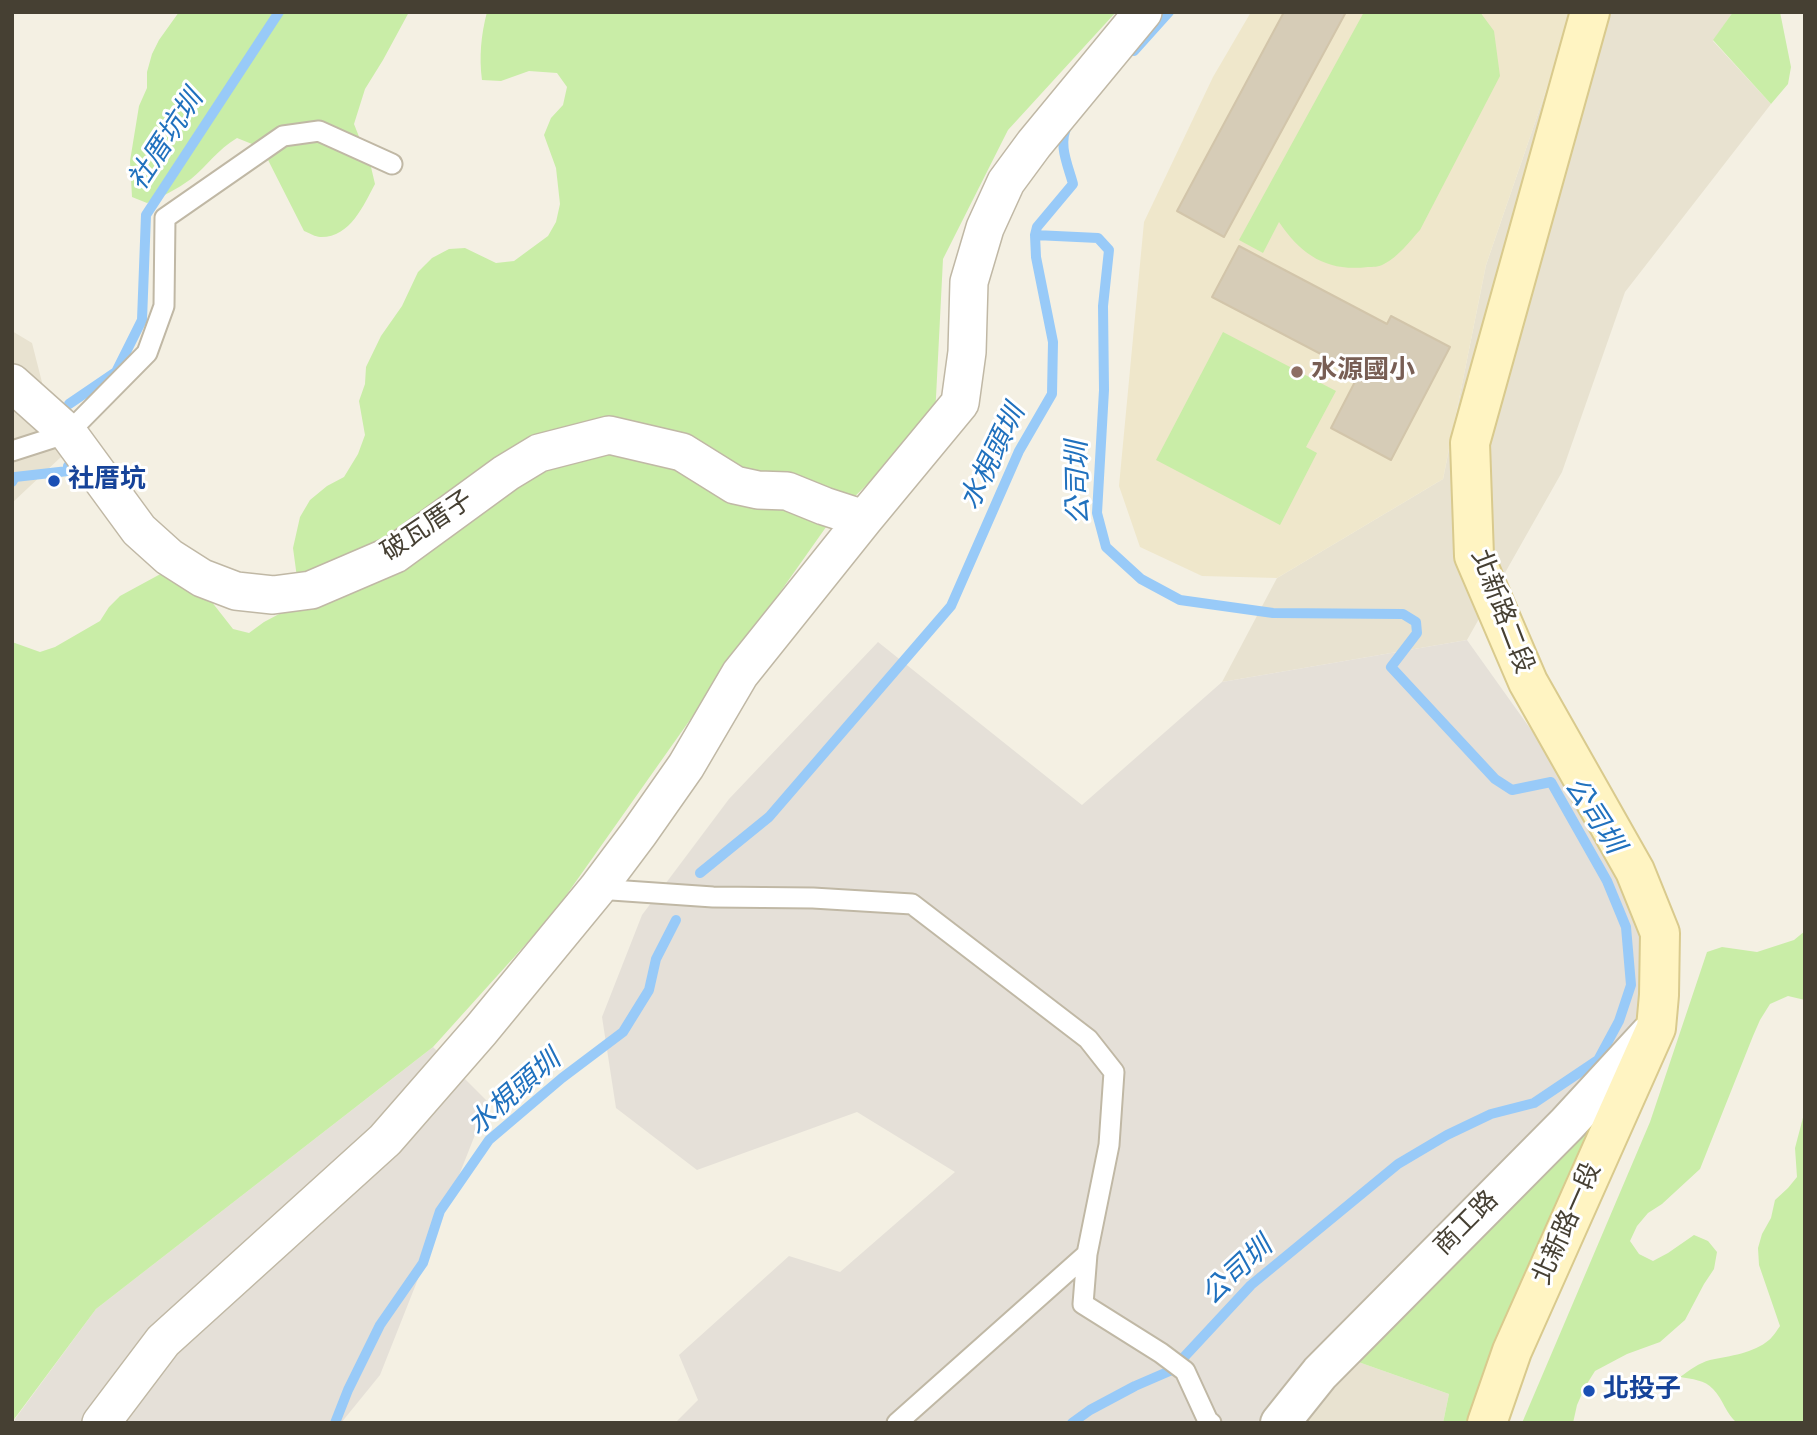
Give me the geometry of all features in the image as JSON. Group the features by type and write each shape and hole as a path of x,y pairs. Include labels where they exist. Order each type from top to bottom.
{"main road":[{"name":"北新路二段","path":"1590,12 1470,443 1474,556 1528,682 1635,872 1660,933 1656,1028"},
{"name":"北新路一段","path":"1487,1423 1512,1350 1656,1028"}],"street":[{"path":"101,1423 163,1341 385,1140 481,1030 597,889 686,766 740,674 960,403 967,352 969,282 985,228 1006,182 1143,12"},
{"name":"破瓦厝子","path":"12,383 68,433 139,530 169,557 202,578 236,591 273,595 311,590 395,554 506,473 540,453 609,435 682,452 734,485 758,490 787,491 864,519"},
{"name":"商工路","path":"1280,1423 1320,1373 1567,1124 1656,1028"}],"lane":[{"path":"12,451 68,433 147,354 164,306 164,218 283,136 319,131 392,164"},
{"path":"597,889 713,897 813,898 912,904 1088,1039 1114,1072 1109,1146 1087,1254 1083,1304 1185,1371 1211,1423"},
{"path":"897,1423 1087,1254"}],"shaded area":[{"name":"水源國小","path":"1251,12 1573,12 1486,265 1443,479 1277,578 1202,576 1140,547 1119,486 1144,222 1213,77"},
{"path":"1573,12 1733,12 1713,41 1771,104 1625,292 1562,472 1467,640 1222,682 1277,578 1443,479 1486,265"},
{"path":"12,331 32,343 61,457 12,503"},
{"path":"1467,640 1664,916 1646,1030 1299,1423 675,1423 698,1400 679,1355 789,1256 840,1272 955,1172 857,1112 697,1170 616,1108 602,1017 642,915 729,799 878,642 1082,805 1222,682"},
{"path":"433,1047 488,1102 380,1375 341,1423 12,1423 96,1309"},
{"path":"1347,1358 1449,1394 1443,1423 1299,1423"}],"green space":[{"path":"179,12 409,12 365,89 354,124 375,184 360,211 340,232 318,237 304,231 266,156 252,144 237,138 191,179 175,189 147,203 132,197 130,161 139,106 147,88 147,72 159,40"},
{"path":"487,12 1116,12 1008,130 943,259 935,417 831,520 553,914 433,1047 96,1309 12,1422 12,642 40,652 55,647 100,621 120,596 166,571 204,592 233,629 249,633 281,613 294,601 298,585 293,548 300,517 310,500 344,477 358,454 365,435 359,401 365,384 366,367 381,336 402,306 418,272 432,258 449,249 465,248 496,263 514,261 548,236 556,222 560,204 556,168 544,135 551,118 563,105 567,87 557,73 529,71 501,81 482,80 481,46"},
{"path":"1364,12 1480,12 1494,31 1500,76 1420,230 1394,257 1374,267 1353,268 1328,264 1316,259 1296,244 1279,222 1263,253 1239,240"},
{"path":"1733,12 1780,12 1791,67 1788,84 1771,104 1713,40"},
{"path":"1223,332 1336,391 1306,447 1317,453 1280,525 1156,460"},
{"path":"1805,931 1805,1000 1788,996 1770,1004 1753,1036 1700,1169 1662,1204 1648,1213 1637,1226 1630,1241 1639,1254 1653,1261 1694,1235 1708,1241 1717,1252 1714,1269 1685,1320 1660,1342 1627,1354 1595,1371 1577,1405 1573,1423 1522,1423 1650,1122 1707,952 1722,947 1757,952 1794,940"},
{"path":"1646,1030 1469,1423 1443,1423 1449,1394 1347,1358"},
{"path":"1805,1110 1805,1423 1737,1423 1710,1386 1698,1380 1680,1377 1706,1361 1756,1348 1770,1339 1780,1326 1759,1265 1758,1248 1771,1218 1775,1200 1797,1177 1795,1148"}],"building":[{"path":"1284,12 1346,12 1224,237 1177,211"},
{"path":"1239,246 1387,324 1391,316 1450,347 1391,460 1331,428 1359,374 1212,297"}],"waterway":[{"name":"社厝坑圳","path":"69,404 116,372 142,320 146,215 279,12"},
{"name":"水梘頭圳","path":"1134,51 1169,12"},
{"name":"水梘頭圳","path":"700,873 769,817 951,606 1019,451 1052,394 1053,342 1036,257 1035,235 1037,227 1073,184 1063,147 1068,125"},
{"name":"公司圳","path":"1035,235 1098,238 1109,250 1103,306 1104,390 1097,513 1106,547 1141,579 1180,600 1273,613 1403,614 1416,622 1417,633 1391,667 1495,779 1512,790 1551,782 1607,881 1626,927 1631,985 1619,1021 1598,1060 1534,1103 1491,1114 1447,1135 1398,1164 1251,1285 1172,1370 1135,1386 1072,1423"},
{"name":"社厝坑圳","path":"12,482 15,477 68,471 68,466"},
{"name":"水梘頭圳","path":"335,1423 380,1325 423,1263 440,1211 489,1140 562,1078 623,1032 649,990 656,959 676,920"}],"place":[{"name":"水源國小","path":"1297,372"},
{"name":"社厝坑","path":"54,481"},
{"name":"北投子","path":"1589,1391"}]}
